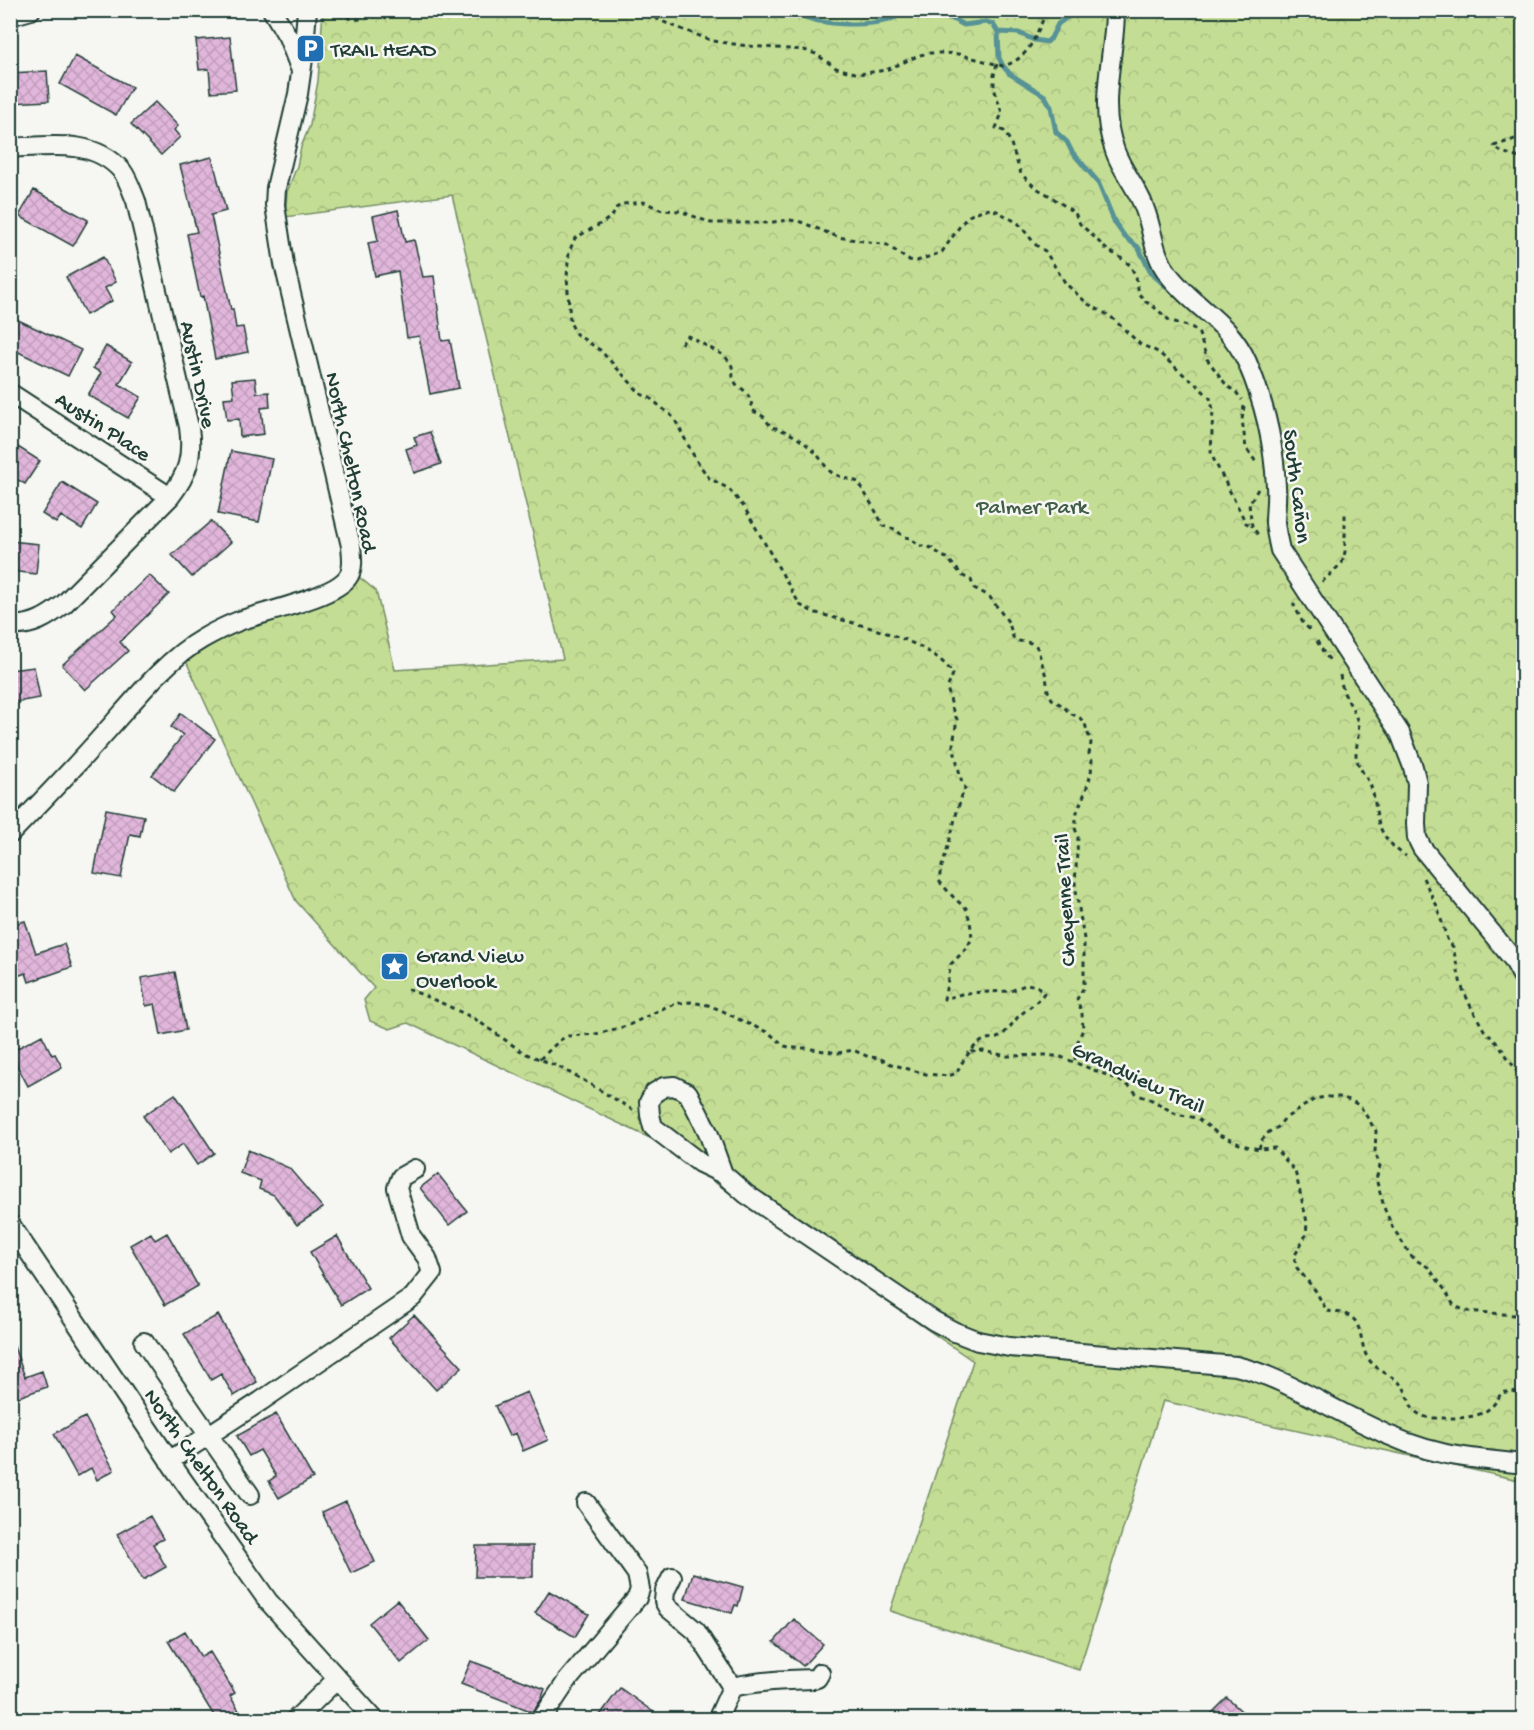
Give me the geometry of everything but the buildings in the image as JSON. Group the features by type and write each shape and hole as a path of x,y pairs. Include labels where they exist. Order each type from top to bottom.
{"street":[{"path":"10,16 31,10"},
{"name":"North Chelton Road","path":"272,10 288,37 301,72"},
{"name":"North Chelton Road","path":"10,834 180,653 216,631 240,621 325,593 340,586 349,576 352,564 351,546 284,264 276,219 276,188 291,132 301,72 307,10"},
{"name":"South Cañon","path":"1115,10 1107,91 1107,114 1115,153 1146,210 1158,259 1187,296 1226,328 1238,343 1247,361 1265,414 1274,456 1275,522 1280,550 1400,733 1417,783 1416,824 1417,837 1422,848 1513,959 1524,979"},
{"name":"Austin Drive","path":"10,148 77,146 93,151 122,171 136,201 191,442 188,470 170,498 64,604 50,615 34,623 10,626"},
{"name":"Austin Place","path":"10,393 170,498"},
{"path":"723,1174 708,1132 687,1093 674,1086 664,1087 654,1093 649,1102 653,1127 700,1163 723,1174 746,1194 914,1308 955,1332 978,1341 1038,1351 1236,1366 1256,1371 1284,1383 1366,1425 1414,1445 1446,1454 1524,1464"},
{"path":"169,1461 413,1297 432,1273 427,1258 411,1236 397,1188 401,1177 415,1169"},
{"name":"North Chelton Road","path":"10,1224 169,1461 268,1601 375,1719"},
{"path":"144,1342 250,1496"},
{"path":"541,1719 567,1681 637,1598 640,1589 637,1574 586,1503"},
{"path":"672,1577 665,1592 664,1601 668,1608 696,1631 732,1687"},
{"path":"732,1687 772,1680 813,1679 817,1678 820,1673"},
{"path":"295,1719 337,1679"},
{"path":"717,1719 732,1687"}],"path":[{"path":"331,10 348,19 363,20 395,10"},
{"path":"639,10 713,41 804,50 816,54 845,72 859,74 886,70 913,57 930,53 958,54 1003,66 1010,64 1027,51 1048,10"},
{"path":"997,64 994,88 1002,113 996,128 1004,132 1010,141 1021,174 1036,188 1075,213 1080,224 1108,250 1130,265 1136,276 1139,294 1146,302 1169,320 1193,328 1199,334 1207,360 1227,386 1242,400 1246,448 1258,467"},
{"path":"1524,138 1494,146 1500,151 1524,160"},
{"path":"540,1059 560,1040 568,1036 596,1034 627,1026 666,1007 692,1002 723,1011 769,1033 785,1046 838,1053 853,1050 926,1074 948,1076 957,1073 961,1063 978,1044 987,1039 996,1039 1018,1017 1040,1000 1044,993 1037,986 1027,984 1011,991 965,993 944,999 951,963 967,948 972,938 966,908 939,881 958,804 965,788 953,745 957,719 951,710 952,699 947,689 953,674 947,665 929,652 901,638 813,612 800,605 744,507 729,489 709,478 696,460 674,418 656,402 641,394 600,350 576,334 570,322 567,276 569,252 575,238 614,215 616,208 622,204 644,202 662,210 680,212 711,223 765,223 790,220 801,222 838,237 887,245 908,260 917,261 942,252 969,216 986,209 997,211 1018,222 1036,245 1045,251 1066,284 1088,304 1110,316 1140,344 1158,352 1210,398 1214,409 1211,454 1246,522 1252,526 1249,504 1257,492 1258,485"},
{"name":"Cheyenne Trail","path":"681,344 688,336 725,356 732,366 736,384 751,400 752,410 764,417 771,427 779,428 809,447 832,474 858,482 882,520 883,526 895,529 904,537 911,538 919,546 936,550 970,580 974,588 989,596 1009,623 1013,637 1037,647 1052,699 1085,724 1091,743 1089,754 1092,760 1091,774 1077,812 1075,828 1078,837 1075,884 1084,939 1084,987 1077,999 1083,1014 1083,1029 1078,1041 1080,1050 1073,1062"},
{"path":"1334,572 1340,566 1345,552 1345,512"},
{"path":"408,989 476,1019 524,1053 583,1080 636,1112 650,1115"},
{"name":"Grandview Trail","path":"971,1052 983,1051 1007,1056 1061,1057 1114,1078 1129,1086 1138,1095 1159,1103 1176,1114 1197,1118 1221,1136 1242,1145 1259,1149 1275,1148 1295,1171 1307,1222 1306,1235 1294,1257 1297,1268 1316,1290 1327,1311 1349,1316 1356,1323 1368,1360 1404,1388 1407,1399 1416,1413 1438,1418 1473,1418 1497,1402 1501,1393 1512,1391 1520,1393 1524,1389"},
{"path":"1259,1149 1269,1132 1278,1127 1284,1119 1315,1099 1339,1097 1350,1100 1360,1106 1376,1131 1375,1152 1380,1166 1376,1179 1385,1210 1393,1228 1414,1259 1428,1267 1458,1308 1466,1311 1514,1315 1524,1304"}],"green space":[{"name":"Palmer Park","path":"323,11 1523,11 1523,1481 1163,1401 1079,1670 890,1611 973,1361 652,1139 408,1023 390,1029 370,1021 364,1000 374,988 296,901 186,661 206,644 344,593 359,577 376,591 395,670 563,659 452,195 285,217 287,192 310,125 318,81"}],"waterway":[{"path":"798,10 799,14 818,21 855,24 888,20 910,10"},
{"path":"916,10 937,11 964,25 986,22 993,24 998,32 999,58 1003,66 1010,74 1045,96 1051,107 1056,132 1067,142 1072,152 1098,182 1115,223 1125,237 1138,247 1152,274 1171,291"},
{"path":"998,32 1019,33 1034,40 1047,42 1058,24 1077,10"}],"place":[{"name":"TRAIL HEAD","path":"310,48"},
{"name":"Grand View Overlook","path":"395,967"}]}
